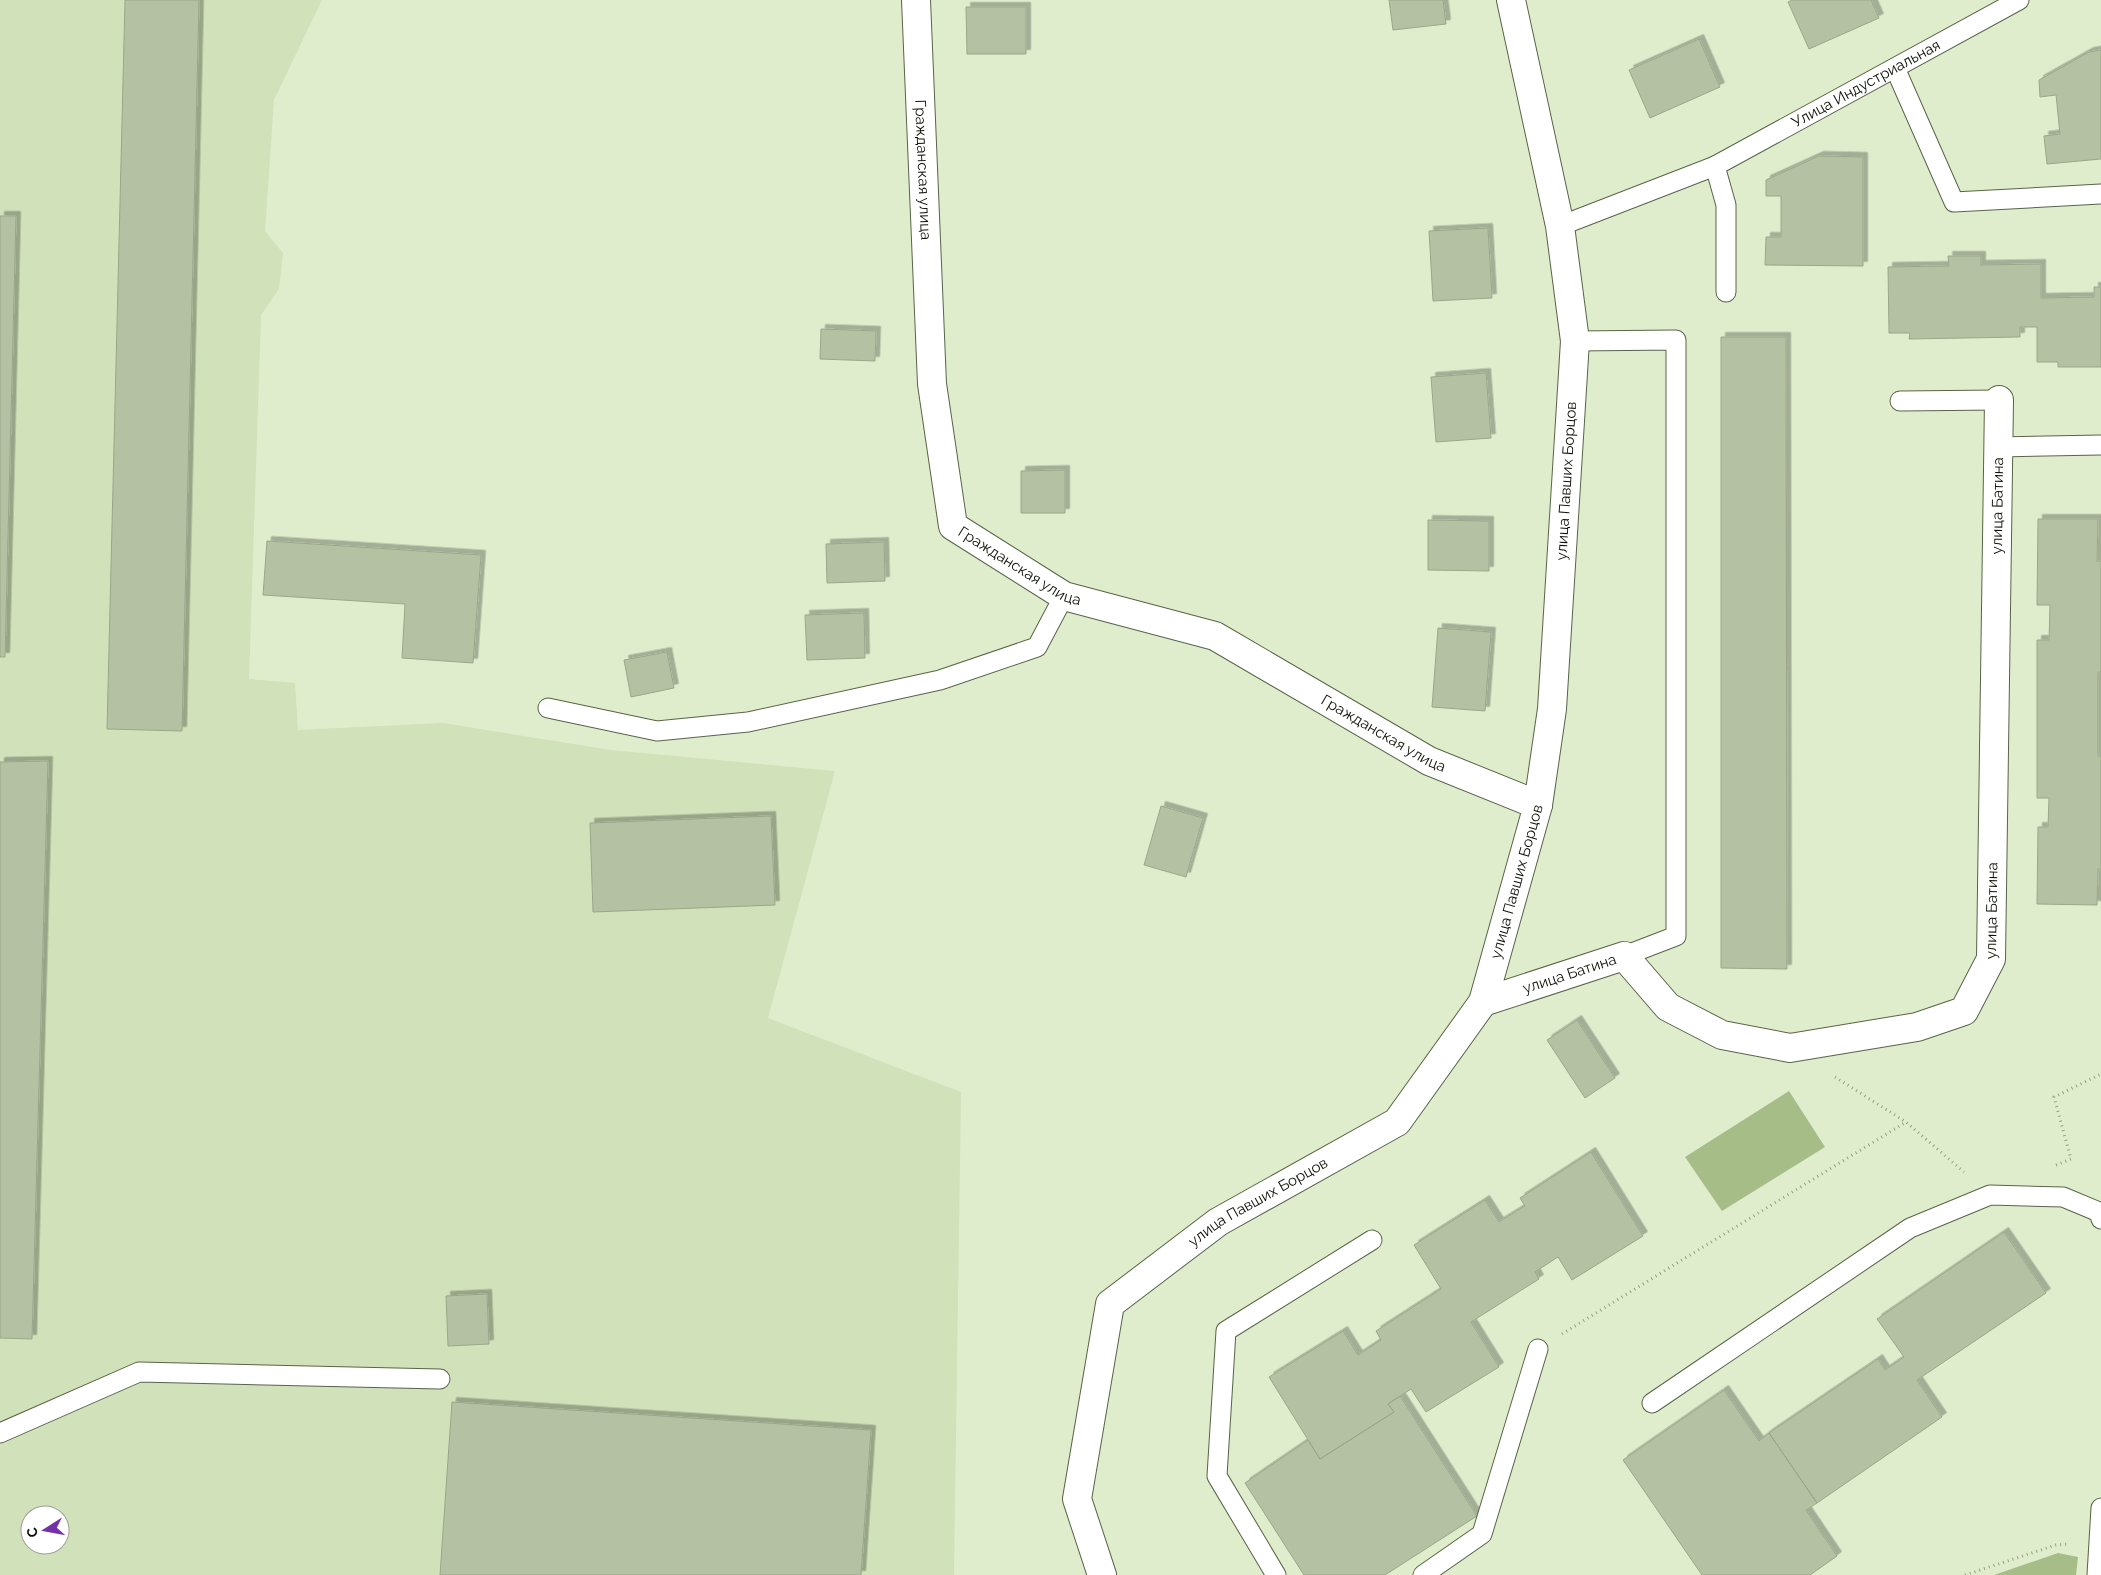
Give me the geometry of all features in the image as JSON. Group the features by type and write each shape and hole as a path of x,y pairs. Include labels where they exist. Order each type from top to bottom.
{"street":[{"name":"Гражданская улица","path":"916,0 932,384 953,526 1064,596 1215,636 1429,761 1538,805"},
{"name":"улица Павших Борцов","path":"1102,1575 1077,1499 1110,1304 1218,1222 1397,1122 1484,1002 1538,805 1552,709 1575,342 1560,226 1511,0"},
{"name":"улица Батина","path":"1484,1002 1624,956 1668,1007 1722,1035 1790,1048 1917,1027 1964,1011 1991,959 1999,400"}],"lane":[{"name":"Улица Индустриальная","path":"1560,226 1715,166 2019,0"},
{"path":"1896,68 1954,202 2101,194"},
{"path":"1715,166 1726,205 1726,292"},
{"path":"1575,342 1676,340 1676,936 1624,956"},
{"path":"1900,401 1999,400"},
{"path":"1998,447 2101,445"},
{"path":"548,708 658,731 748,722 940,680 1037,647 1064,596"},
{"path":"1652,1404 1910,1228 1990,1194 2063,1197 2100,1214"},
{"path":"1276,1575 1217,1476 1226,1331 1372,1240"},
{"path":"1423,1575 1482,1534 1538,1349"},
{"path":"0,1433 139,1372 440,1379"},
{"path":"2097,1575 2101,1508"}],"path":[{"path":"1790,1048 1906,1122 1990,1194"},
{"path":"2053,1167 2071,1159 2054,1097 2101,1074"},
{"path":"1538,1349 1906,1122"},
{"path":"1965,1575 2056,1545 2099,1544"}],"shaded area":[{"path":"0,0 322,0 274,100 265,231 283,253 279,289 261,315 249,679 295,683 298,730 443,723 611,750 835,771 768,1018 961,1092 954,1575 0,1575"},
{"path":"1789,1091 1825,1147 1722,1211 1685,1157"},
{"path":"2058,1553 2078,1557 2076,1575 1994,1575"}],"building":[{"path":"125,0 199,0 182,731 107,729"},
{"path":"1389,0 1443,0 1446,24 1393,30"},
{"path":"1792,0 1871,0 1879,18 1809,49 1788,2"},
{"path":"966,7 1026,7 1026,54 967,54"},
{"path":"1699,39 1720,87 1650,118 1629,70"},
{"path":"2101,50 2101,159 2047,164 2044,136 2060,134 2056,95 2040,97 2039,80 2089,52"},
{"path":"1819,156 1863,157 1863,266 1765,265 1766,237 1781,237 1781,196 1766,196 1766,180"},
{"path":"0,216 16,216 5,657 0,657"},
{"path":"1488,228 1492,298 1433,301 1429,231"},
{"path":"1948,256 1981,256 1981,265 2041,264 2041,298 2094,297 2094,287 2101,287 2101,367 2058,367 2058,362 2037,362 2037,327 2020,327 2020,337 1909,339 1910,333 1889,333 1888,267 1949,266"},
{"path":"821,329 876,331 875,361 820,359"},
{"path":"1721,337 1786,337 1787,969 1721,968"},
{"path":"1486,373 1491,438 1436,442 1431,377"},
{"path":"1065,470 1065,513 1021,513 1021,471"},
{"path":"2038,519 2098,519 2097,561 2101,561 2101,672 2098,672 2098,756 2101,756 2101,869 2098,869 2097,905 2037,904 2038,827 2048,827 2049,798 2037,798 2037,640 2049,640 2050,605 2037,605"},
{"path":"1428,520 1489,521 1489,571 1428,570"},
{"path":"267,541 481,555 473,663 402,658 405,604 263,595"},
{"path":"884,542 885,581 827,583 826,544"},
{"path":"864,613 865,658 807,660 805,615"},
{"path":"1438,628 1491,632 1485,711 1432,707"},
{"path":"667,652 674,688 631,697 624,660"},
{"path":"48,761 32,1339 0,1338 0,762"},
{"path":"1161,806 1203,818 1186,877 1144,865"},
{"path":"771,816 775,905 593,912 590,823"},
{"path":"1577,1020 1615,1078 1585,1098 1547,1040"},
{"path":"1591,1152 1643,1236 1572,1280 1558,1257 1535,1272 1539,1279 1471,1322 1499,1367 1426,1412 1411,1389 1388,1404 1394,1412 1320,1459 1269,1377 1343,1331 1358,1355 1381,1340 1376,1331 1441,1289 1414,1245 1485,1200 1499,1222 1525,1206 1520,1198"},
{"path":"2004,1232 2046,1293 1917,1380 1942,1417 1817,1503 1769,1433 1878,1359 1885,1370 1904,1357 1877,1319"},
{"path":"487,1294 489,1344 448,1346 446,1296"},
{"path":"1724,1390 1759,1441 1769,1433 1817,1503 1806,1510 1837,1556 1810,1575 1702,1575 1623,1460"},
{"path":"1400,1396 1477,1516 1385,1575 1304,1575 1245,1483 1308,1440 1320,1459 1394,1412 1388,1404"},
{"path":"452,1402 871,1430 861,1575 440,1575"}]}
